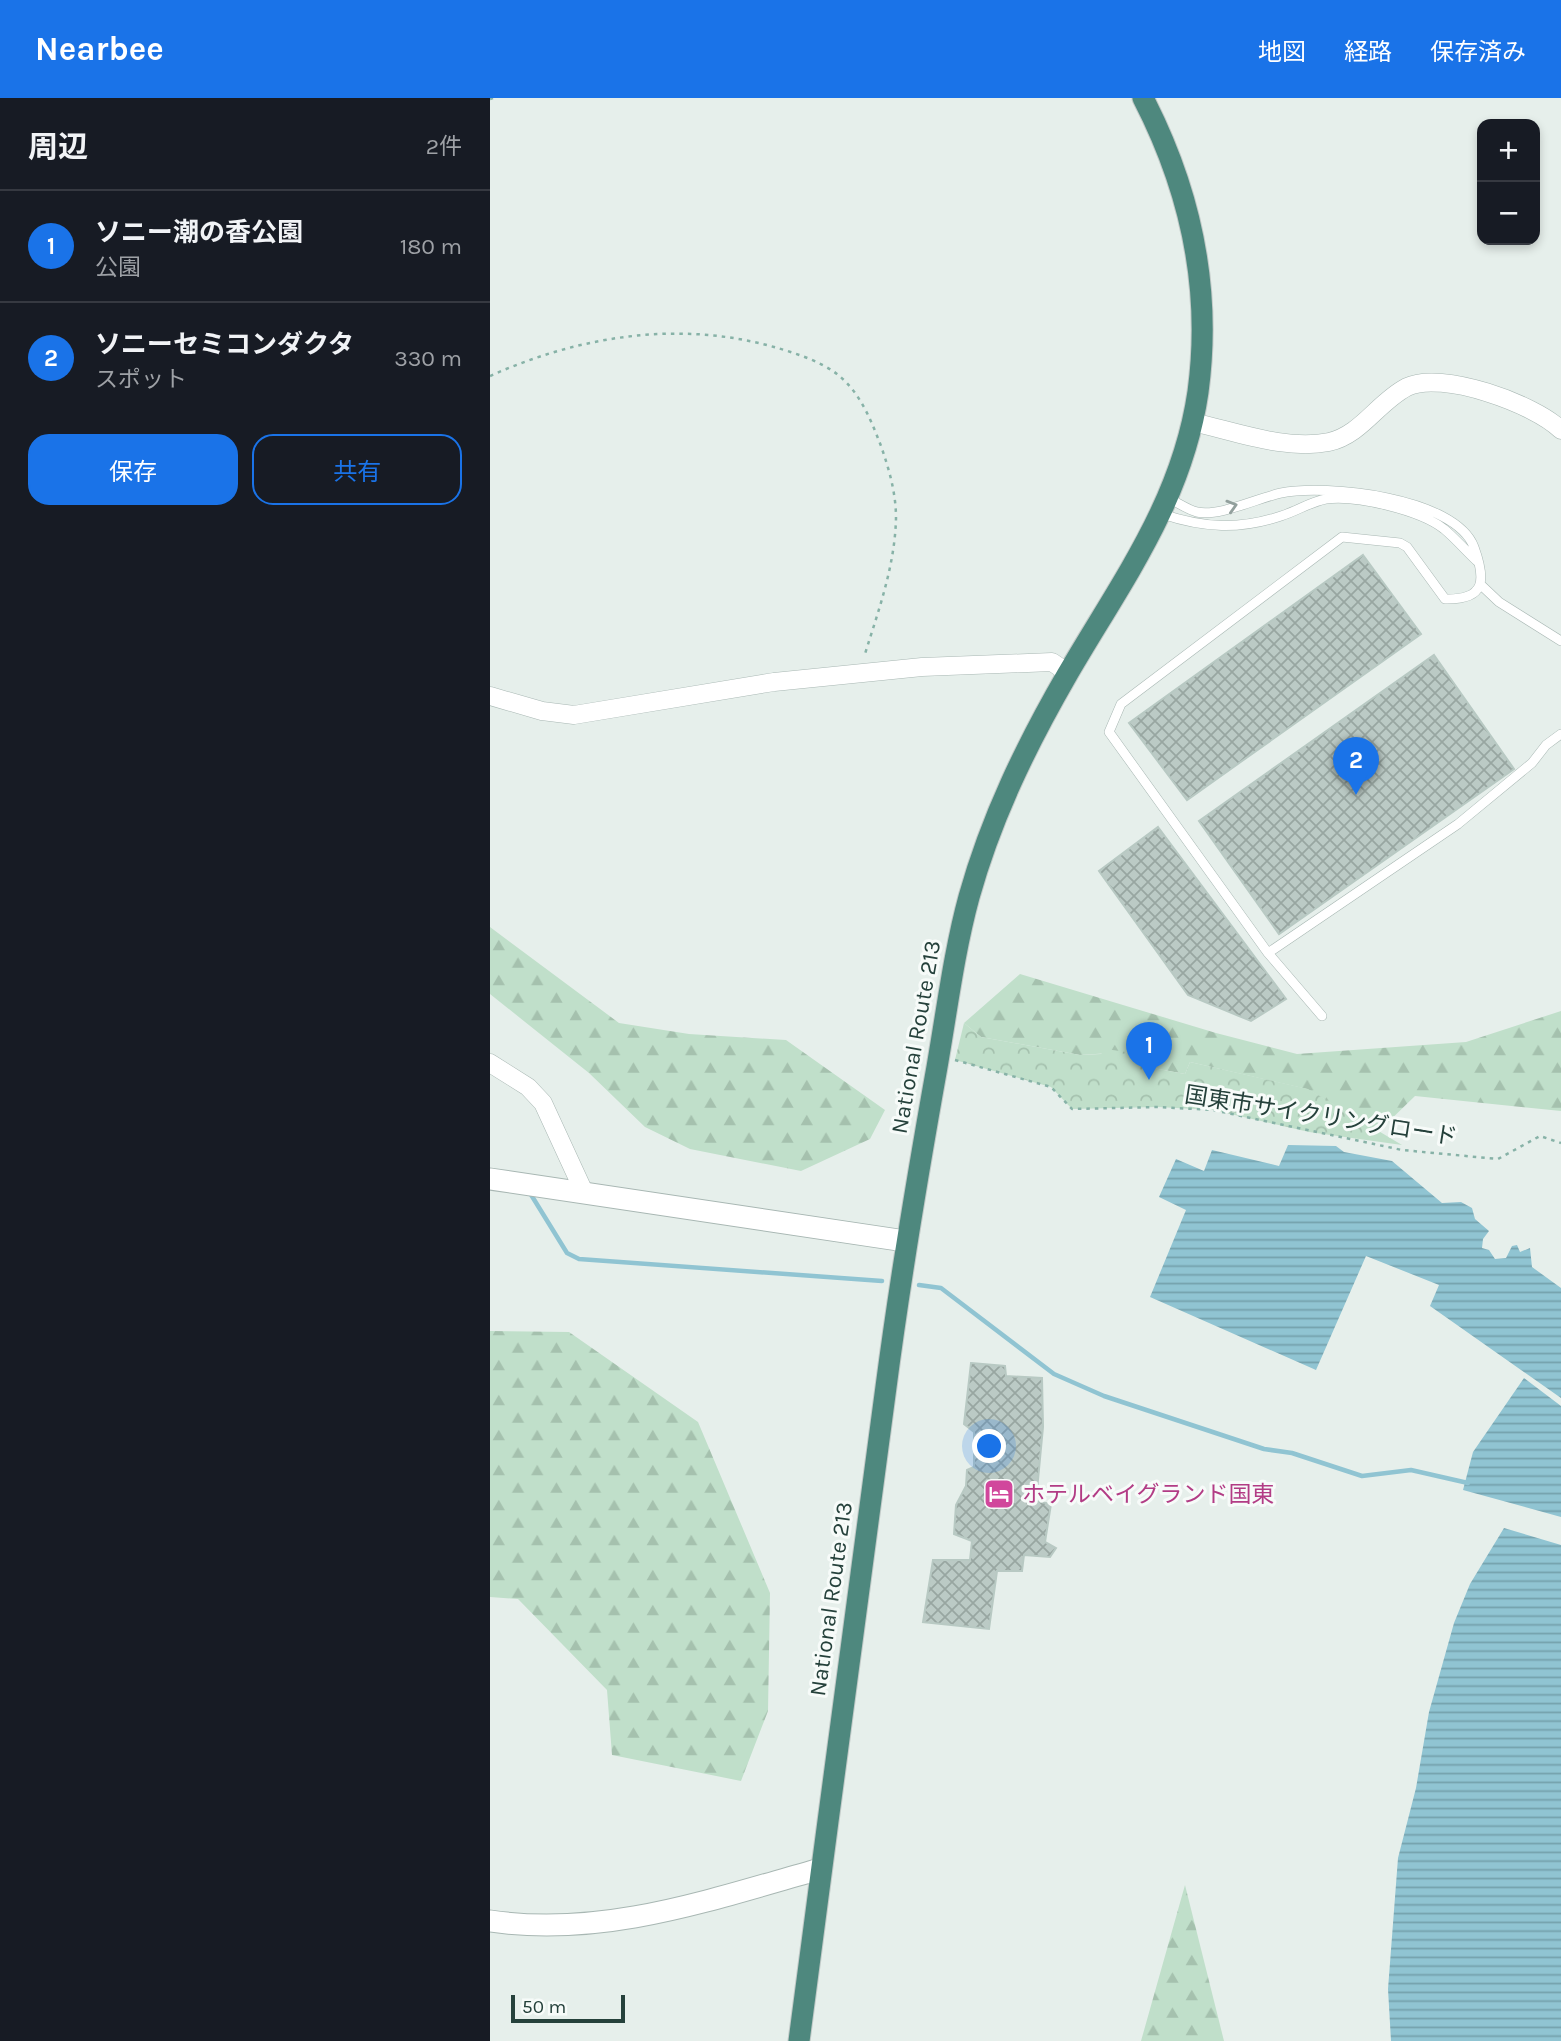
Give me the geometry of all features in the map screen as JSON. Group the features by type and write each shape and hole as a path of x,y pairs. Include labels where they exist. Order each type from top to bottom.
{"highway":[{"name":"National Route 213","path":"799,2041 905,1241 969,900 994,819 1015,771 1068,673 1122,586 1165,506 1192,422 1201,350 1202,279 1181,188 1160,131 1143,98"}],"street":[{"path":"1192,422 1293,443 1319,443 1344,438 1405,388 1420,382 1444,383 1493,396 1526,408 1561,430"},
{"path":"490,696 551,713 587,715 774,682 922,667 1052,662 1068,673"},
{"path":"490,1063 536,1093 543,1102 584,1192"},
{"path":"490,1179 905,1241"},
{"path":"490,1922 539,1927 608,1922 655,1914 820,1869"}],"lane":[{"path":"1165,506 1198,512 1216,511 1283,493 1349,491 1418,506 1453,523 1471,541 1480,563 1481,585 1477,593 1469,598 1445,599 1407,547 1400,543 1342,537 1121,704 1108,732 1268,953 1322,1016"},
{"path":"1165,506 1195,525 1239,526 1284,515 1312,503 1346,500 1392,508 1429,520 1443,528 1480,563"},
{"path":"1481,585 1499,602 1561,641"},
{"path":"1268,953 1458,824 1532,763 1546,745 1561,734"}],"path":[{"path":"490,376 569,347 650,334 736,338 790,351 837,374 857,396 872,423 888,465 896,516 889,573 859,674"},
{"name":"国東市サイクリングロード","path":"955,1060 1051,1087 1072,1109 1158,1107 1213,1110 1402,1150 1498,1159 1540,1136 1561,1143"}],"green space":[{"path":"490,927 619,1023 689,1034 786,1040 885,1110 870,1139 801,1171 690,1149 645,1127 589,1073 490,994"},
{"path":"1020,974 1216,1033 1297,1054 1466,1042 1561,1011 1561,1111 1415,1096 1379,1131 1307,1089 1190,1062 1185,1074 1153,1068 1126,1052 1080,1055 981,1037 964,1023"},
{"path":"964,1023 981,1037 1080,1055 1101,1054 1106,1049 1126,1052 1153,1068 1185,1074 1190,1062 1308,1089 1402,1145 1309,1132 1213,1110 1158,1107 1072,1109 1051,1087 955,1060"},
{"path":"490,1331 569,1332 698,1422 770,1593 768,1711 741,1781 612,1755 607,1690 518,1599 490,1597"},
{"path":"1185,1885 1224,2041 1141,2041"}],"water":[{"path":"1288,1145 1336,1146 1344,1152 1392,1161 1442,1203 1461,1202 1472,1208 1475,1219 1489,1231 1483,1239 1482,1248 1489,1250 1495,1259 1506,1258 1512,1246 1517,1245 1520,1252 1530,1248 1532,1267 1561,1288 1561,1398 1430,1306 1439,1285 1366,1256 1316,1370 1150,1297 1186,1210 1159,1197 1176,1159 1204,1171 1212,1150 1279,1166"},
{"path":"1524,1378 1561,1406 1561,1517 1463,1490 1473,1452"},
{"path":"1504,1528 1561,1545 1561,2041 1391,2041 1388,1989 1398,1858 1416,1788 1429,1712 1454,1623 1470,1584"}],"building":[{"path":"1363,555 1421,634 1187,800 1129,723"},
{"path":"1434,655 1514,769 1279,934 1199,821"},
{"path":"1158,827 1286,999 1251,1021 1188,995 1099,871"},
{"name":"ホテルベイグランド国東","path":"971,1363 1005,1366 1006,1376 1042,1378 1043,1427 1036,1501 1051,1504 1045,1542 1056,1548 1050,1557 1024,1555 1022,1571 997,1571 989,1629 923,1622 933,1560 970,1560 972,1541 954,1534 956,1505 966,1486 967,1470 974,1467 974,1432 964,1424"}],"waterway":[{"path":"530,1193 567,1253 579,1259 882,1281"},
{"path":"919,1285 941,1288 1054,1374 1104,1396 1264,1449 1292,1453 1362,1476 1411,1470 1468,1483"}],"place":[{"name":"ソニーセミコンダクタ","path":"1356,795"},
{"name":"ソニー潮の香公園","path":"1149,1080"},
{"name":"ホテルベイグランド国東","path":"999,1494"}]}
